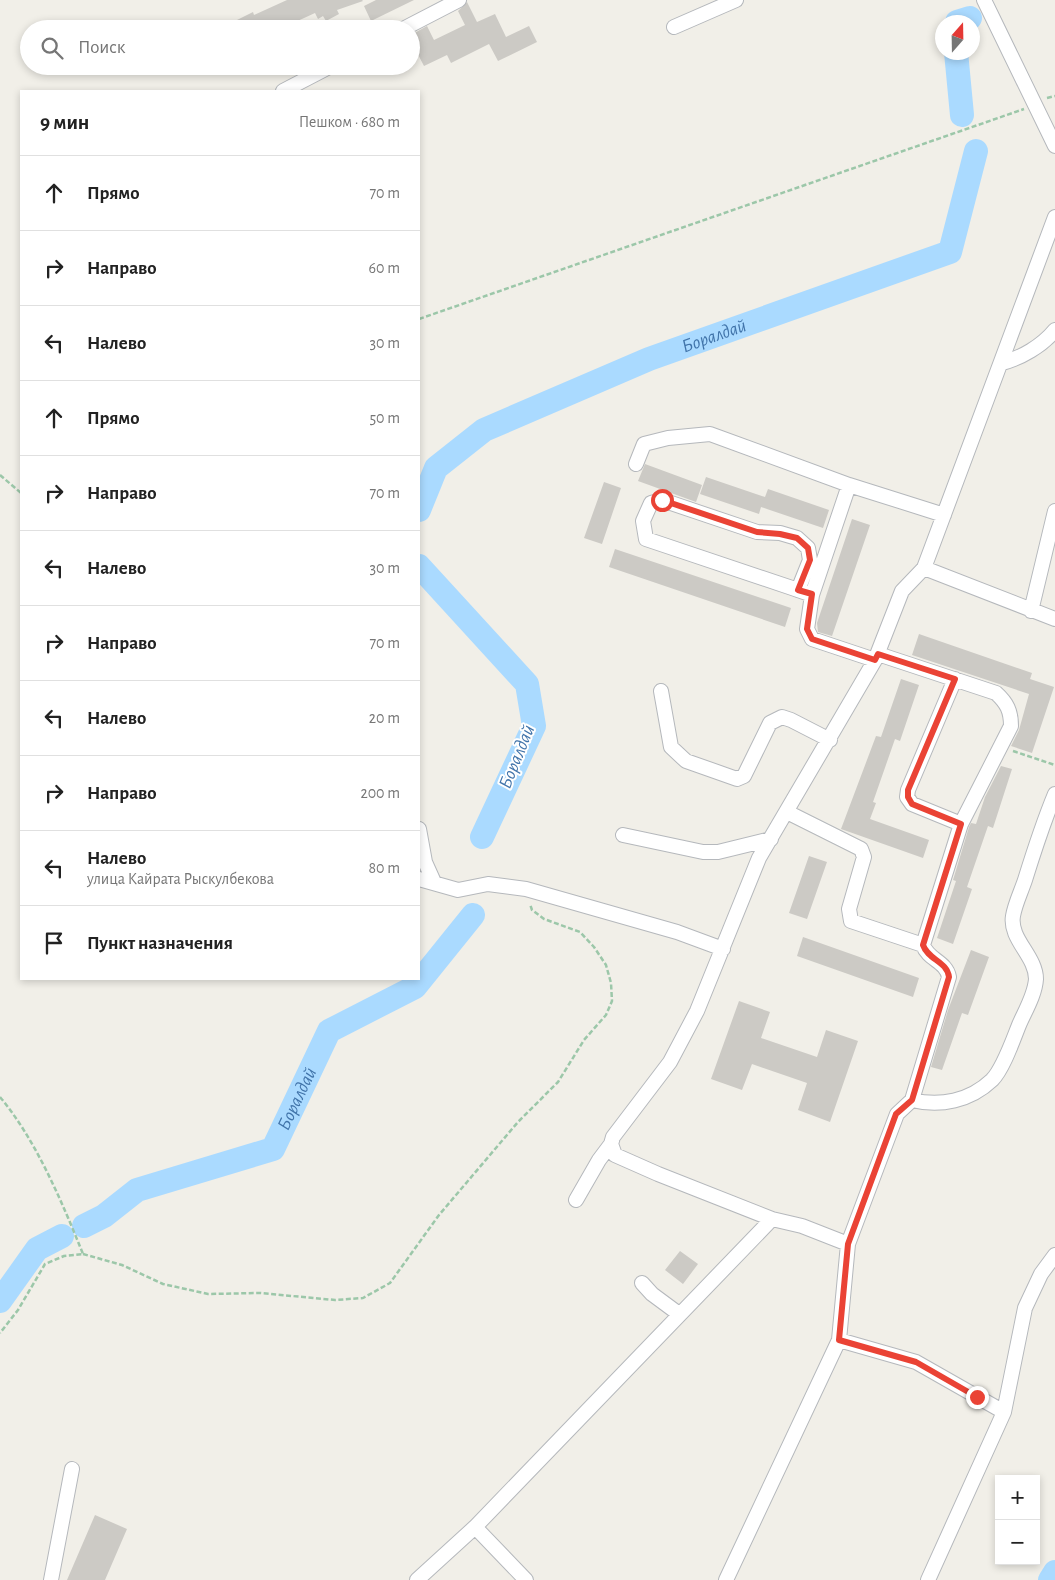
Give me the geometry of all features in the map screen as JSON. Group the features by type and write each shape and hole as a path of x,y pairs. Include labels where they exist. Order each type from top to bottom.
{"street":[{"path":"420,20 459,0"},
{"path":"674,27 736,0"},
{"path":"984,0 1055,146"},
{"path":"285,90 314,75"},
{"path":"576,1200 598,1160 611,1144 613,1137 670,1062 698,1011 759,858 830,740 876,657 902,591 924,568 1002,364 1055,217"},
{"path":"1002,364 1018,359 1050,336 1055,330"},
{"path":"636,464 644,444 668,438 710,434 849,485 944,515"},
{"path":"726,1580 839,1340 848,1244 896,1114 912,1100 949,977 945,966 925,951 923,945 961,824 1011,726 1011,712 996,693 955,679 812,639 807,629 812,594 849,485"},
{"path":"798,590 810,560 808,548 797,538 757,532 662,500 651,503 643,521 646,539 798,590 812,594"},
{"path":"1031,611 1055,511"},
{"path":"924,568 1055,619"},
{"path":"955,679 908,790 908,797 912,804 961,824"},
{"path":"661,691 671,747 686,761 738,779 744,776 770,723 782,718 791,720 830,740"},
{"path":"912,1100 930,1104 948,1103 967,1096 993,1079 1010,1047 1033,994 1036,978 1031,960 1014,928 1013,917 1042,826 1055,794"},
{"path":"787,812 861,849 864,857 849,909 851,921 923,945"},
{"path":"420,834 425,862 434,882"},
{"path":"623,835 703,852 718,852 771,838"},
{"path":"420,879 434,882 448,889 458,890 488,884 526,889 677,932 723,949"},
{"path":"611,1144 616,1155 772,1219 802,1226 848,1244"},
{"path":"417,1580 475,1527 772,1219"},
{"path":"928,1580 1004,1412 1025,1308 1040,1274 1055,1256"},
{"path":"642,1283 652,1294 679,1314"},
{"path":"839,1340 916,1362 1004,1412"},
{"path":"51,1580 72,1469"},
{"path":"475,1527 526,1580"}],"path":[{"path":"420,319 1035,106"},
{"path":"0,475 20,492"},
{"path":"1000,747 1055,765"},
{"path":"0,1333 18,1310 45,1264 64,1256 83,1254 122,1265 162,1284 208,1294 260,1293 335,1300 363,1298 390,1284 439,1215 518,1122 558,1082 584,1040 606,1015 612,1001 611,983 606,965 594,947 580,932 544,919 532,910 526,889"},
{"path":"0,1097 12,1112 42,1166 68,1218 83,1254"}],"building":[{"path":"287,0 363,1 337,10 339,14 328,20 325,20 323,16 318,19 315,13 300,20 237,20 253,12 254,15"},
{"path":"376,0 414,0 373,20 371,20 364,6"},
{"path":"467,2 477,22 495,14 506,37 529,26 537,42 498,61 489,44 451,63 447,55 424,66 420,58 420,30 427,26 434,40 465,25 458,11"},
{"path":"645,464 702,485 696,502 638,481"},
{"path":"706,477 765,497 768,489 829,510 823,528 761,507 759,514 700,494"},
{"path":"604,482 621,488 602,544 584,538"},
{"path":"852,519 870,525 832,636 818,632 817,623"},
{"path":"615,549 791,608 785,627 609,567"},
{"path":"919,634 1032,673 1030,679 1054,687 1032,753 1011,746 1019,730 1029,694 912,655"},
{"path":"901,679 919,685 900,741 895,739 873,802 876,803 870,819 929,840 923,858 841,829 876,736 881,737"},
{"path":"1001,766 1012,769 993,828 988,826 967,887 972,889 953,944 937,938 956,881 953,880 969,827 971,823 976,824 985,797"},
{"path":"809,856 827,862 807,919 789,913"},
{"path":"803,937 919,978 913,997 797,956"},
{"path":"971,950 989,957 968,1015 962,1013 942,1070 931,1067 948,1010"},
{"path":"739,1001 770,1012 761,1038 817,1057 826,1030 858,1041 830,1122 798,1110 807,1083 752,1064 742,1090 711,1079"},
{"path":"680,1251 698,1264 683,1284 665,1270"},
{"path":"95,1515 127,1529 105,1580 67,1580"}],"waterway":[{"name":"Боралдай","path":"957,60 962,115"},
{"name":"Боралдай","path":"420,508 436,468 484,430 649,359 950,252 976,151"},
{"name":"Боралдай","path":"420,567 527,684 534,726 482,837"},
{"name":"Боралдай","path":"84,1226 104,1216 137,1190 273,1149 329,1031 415,987 473,915"},
{"name":"Боралдай","path":"0,1301 37,1249 62,1236"},
{"path":"1050,1580 1055,1572"}],"route":[{"path":"662,500 757,532 797,538 808,548 810,560 798,590 812,594 807,629 812,639 875,660 878,654 955,679 908,790 908,797 912,804 961,824 923,945 925,951 945,966 949,977 912,1100 904,1104 896,1114 848,1244 839,1340 916,1362 977,1397"}]}
